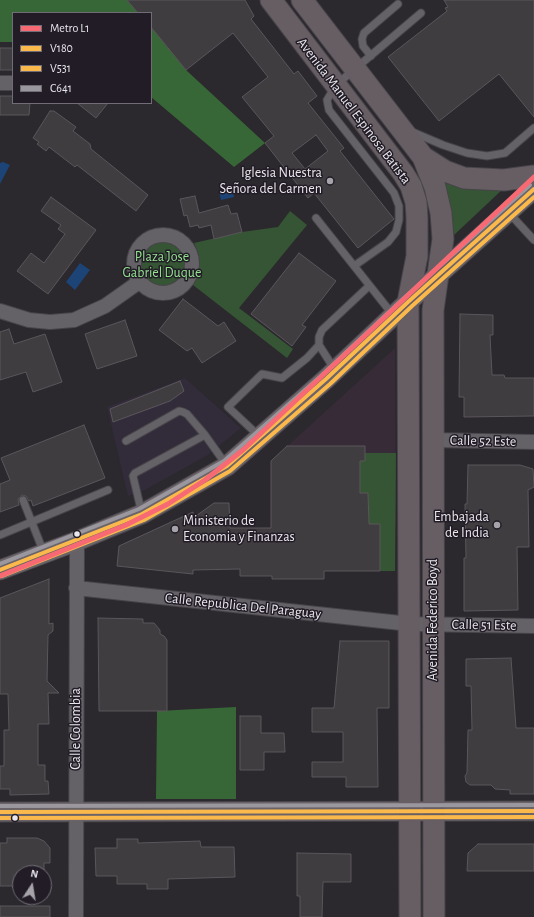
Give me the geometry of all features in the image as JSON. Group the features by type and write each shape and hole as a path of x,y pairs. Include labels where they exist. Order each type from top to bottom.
{"main road":[{"name":"Avenida Manuel Espinosa Batista","path":"271,0 380,142 411,186 416,202 418,218 417,256 401,309"},
{"name":"Avenida Manuel Espinosa Batista","path":"302,0 363,62 400,127 423,157 435,187 441,213 443,239 438,275"},
{"path":"423,157 445,171 464,178 504,180 534,176"},
{"path":"0,570 77,541 142,514 227,466 261,438 336,371 401,309 534,189"},
{"name":"Avenida Federico Boyd","path":"434,917 434,625 432,440 433,310 438,275"},
{"name":"Avenida Federico Boyd","path":"401,309 410,418 410,917"},
{"path":"410,418 418,434 428,440 432,440"},
{"path":"0,812 534,812"}],"street":[{"path":"0,83 12,83"},
{"path":"164,235 174,237 182,242 192,259 192,268 189,278 183,286 175,291 165,294 155,293 146,289 139,282 134,274 134,255 146,240 155,236 164,235"},
{"path":"0,311 29,320 50,322 74,320 105,306 139,282"},
{"name":"Calle 52 Este","path":"432,440 534,442"},
{"name":"Calle Colombia","path":"76,917 77,541"},
{"name":"Calle Republica Del Paraguay","path":"76,588 410,624"},
{"name":"Calle 51 Este","path":"410,624 534,626"}],"lane":[{"path":"363,62 362,39 364,33 398,4"},
{"path":"354,266 388,242 396,232 399,220 399,206 394,193 329,110 327,100 336,85 421,13"},
{"path":"400,127 443,145 467,153 488,156 505,153 534,128"},
{"path":"364,156 380,142"},
{"path":"508,213 534,240"},
{"path":"316,218 369,286 401,309"},
{"path":"336,371 319,345 319,337 322,330 369,286"},
{"path":"261,438 228,407 262,374 282,378 307,358 319,345"},
{"path":"126,442 179,411 187,414 205,435 227,466"},
{"path":"142,514 133,476 135,473 205,435"},
{"path":"0,535 32,523 108,490"},
{"path":"24,500 44,554"}],"shaded area":[{"path":"395,348 396,524 271,482 271,461"},
{"path":"185,378 241,428 208,455 143,491 128,496 107,407"}],"green space":[{"path":"0,0 127,0 137,12 12,12 12,42 0,42"},
{"path":"152,28 186,70 265,143 234,167 152,98"},
{"path":"441,175 504,188 453,236"},
{"path":"290,211 307,225 239,308 293,349 287,358 193,285 199,269 198,252 194,243 242,232 278,227"},
{"name":"Plaza Jose Gabriel Duque","path":"162,240 171,242 182,251 187,265 185,274 176,285 162,290 153,288 142,279 137,265 139,256 148,245"},
{"path":"365,453 396,453 395,571 380,571 380,525 369,524 368,493 360,493 360,461 365,461"},
{"path":"236,707 236,799 156,799 157,711"}],"water":[{"path":"3,162 10,165 0,184 0,163"},
{"path":"233,189 234,197 221,200 219,192"},
{"path":"80,263 90,270 75,290 66,282"}],"building":[{"path":"127,0 245,0 254,16 251,19 294,74 298,71 317,96 308,103 344,148 340,151 394,219 358,248 314,193 308,198 265,143 274,136 242,97 268,77 233,33 186,70 152,28 152,12 137,12","holes":["316,135 328,151 305,169 292,153"]},
{"path":"444,0 534,0 534,117 499,74 439,121 388,57 447,11 445,8 448,7"},
{"path":"0,48 12,48 12,70 0,70"},
{"path":"0,96 12,96 12,104 30,104 29,115 0,115"},
{"path":"78,104 107,104 96,118"},
{"path":"50,111 54,111 76,127 73,131 90,144 91,149 148,195 136,211 77,165 75,167 49,147 46,151 37,144 39,142 33,138"},
{"path":"195,196 199,213 228,205 231,214 237,213 242,232 214,239 211,225 199,228 198,225 190,227 187,215 184,216 180,199"},
{"path":"51,197 96,230 48,294 17,271 31,253 44,263 65,234 58,229 61,225 41,211"},
{"path":"299,253 336,281 302,325 306,327 292,346 251,314"},
{"path":"183,299 218,326 224,322 236,341 202,363 192,348 187,351 159,330"},
{"path":"460,314 493,315 493,335 490,335 492,375 504,375 505,378 534,378 534,416 464,417 464,397 459,397"},
{"path":"125,320 137,356 97,369 85,334"},
{"path":"9,329 14,344 45,334 62,382 33,392 26,372 0,380 0,332"},
{"path":"180,381 184,391 170,401 113,422 110,409"},
{"path":"84,425 105,478 33,506 31,500 29,501 26,496 22,495 18,499 19,505 0,512 0,484 10,480 1,458"},
{"path":"287,446 365,446 365,461 360,461 360,493 368,493 369,524 380,524 380,571 324,571 324,579 272,579 272,576 240,576 240,569 193,570 193,574 117,566 119,546 193,512 193,518 214,503 229,503 230,528 271,528 271,461"},
{"path":"468,465 520,465 533,469 534,487 528,490 529,547 517,547 518,610 464,611 464,558 466,558 465,504 467,504"},
{"path":"49,579 49,624 53,623 53,631 48,635 47,681 59,693 48,693 49,724 38,724 38,765 45,765 45,781 48,781 49,794 10,795 10,789 0,789 0,766 4,766 4,730 9,730 8,694 0,694 0,598"},
{"path":"98,618 143,619 143,623 154,623 160,630 160,634 167,640 167,711 99,711"},
{"path":"340,641 389,641 389,708 377,708 378,787 346,787 346,777 312,777 312,762 343,762 343,732 312,732 312,708 334,708"},
{"path":"511,658 516,728 534,728 534,794 510,794 510,790 495,789 491,785 470,785 466,782 465,776 467,773 468,730 472,730 471,686 466,686 466,659"},
{"path":"240,716 261,716 261,733 284,733 285,752 264,752 264,770 240,770"},
{"path":"7,838 37,838 44,841 50,848 50,863 44,863 44,865 12,865 12,886 0,886 0,843 7,843"},
{"path":"117,839 138,839 138,843 200,841 201,847 234,847 235,877 168,879 168,889 147,889 147,884 117,884 117,876 96,876 95,848 117,848"},
{"path":"478,844 534,844 534,871 467,871 468,853"},
{"path":"297,853 351,854 351,882 323,882 322,917 300,917 300,896 297,896"},
{"path":"0,906 50,906 50,917 0,917"}],"metro line":[{"name":"L1","path":"0,576 126,525 168,504 205,480 243,450 534,177"}],"transit line":[{"name":"C641","path":"0,564 139,509 224,461 322,375 404,298 530,185"},
{"name":"V180","path":"0,570 142,514 227,466 326,379 408,302 534,189"},
{"name":"V531","path":"2,576 144,520 230,471 330,384 412,306 534,197"},
{"name":"C641","path":"0,806 534,805"},
{"name":"V180","path":"0,812 534,811"},
{"name":"V531","path":"0,818 534,817"}],"place":[{"name":"Iglesia Nuestra Señora del Carmen","path":"330,181"},
{"name":"Embajada de India","path":"497,525"},
{"name":"Ministerio de Economia y Finanzas","path":"175,529"}]}
